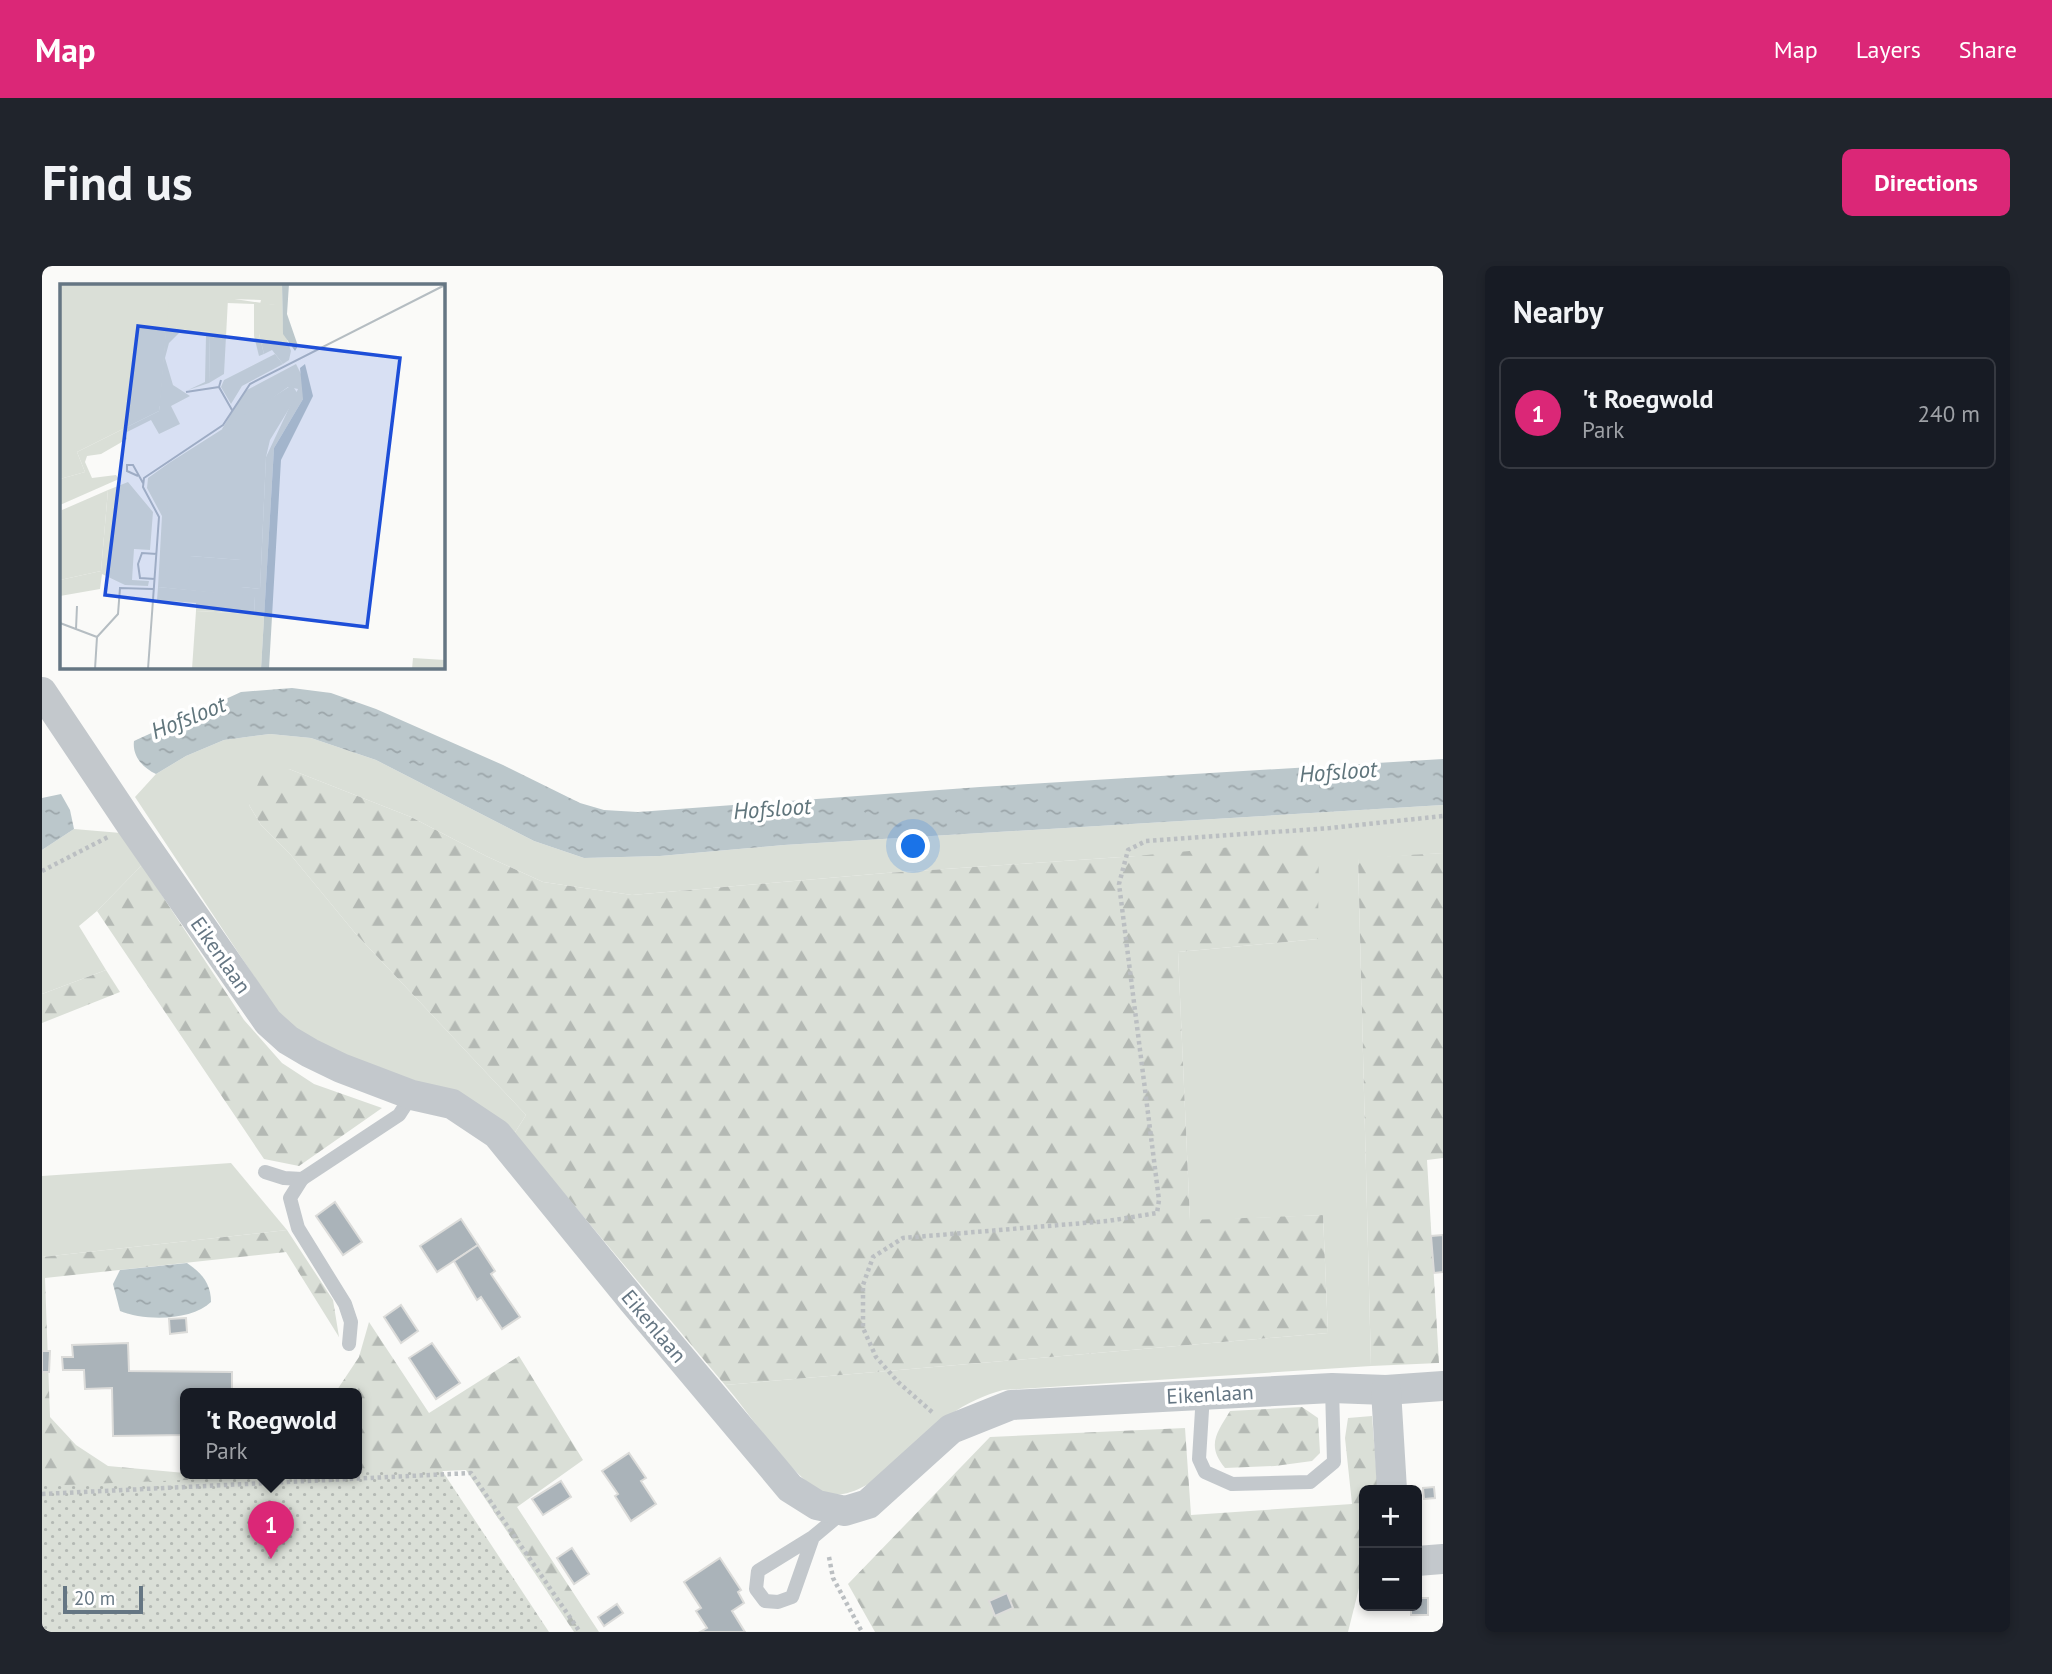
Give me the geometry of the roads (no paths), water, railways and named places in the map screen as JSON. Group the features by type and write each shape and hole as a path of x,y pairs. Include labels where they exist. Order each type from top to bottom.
{"street":[{"name":"Eikenlaan","path":"42,692 268,1022 288,1040 310,1054 412,1094 452,1104 497,1134 790,1488 817,1505 845,1511 867,1504 951,1429 1011,1405 1332,1388 1386,1390 1443,1386"},
{"path":"1386,1390 1392,1485"},
{"path":"1422,1561 1443,1559"}],"lane":[{"path":"349,1344 351,1322 345,1304 298,1228 290,1198 302,1179 399,1115 412,1094"},
{"path":"265,1172 284,1178 302,1179"},
{"path":"1203,1394 1199,1459 1205,1472 1232,1484 1310,1482 1334,1462 1332,1388"},
{"path":"813,1537 792,1597 778,1602 765,1601 756,1589 758,1571 813,1537 845,1511"}],"water":[{"name":"Hofsloot","path":"292,688 331,693 376,709 503,765 580,803 604,810 638,812 980,787 1443,759 1443,805 784,845 660,856 584,858 534,841 376,760 311,738 270,734 224,740 186,756 156,774 143,765 137,756 134,741 241,692"},
{"path":"61,794 70,810 74,829 42,850 42,798"},
{"path":"187,1263 207,1284 211,1302 203,1308 180,1316 154,1318 120,1311 113,1284 120,1270"}],"place":[{"name":"'t Roegwold","path":"271,1559"}]}
